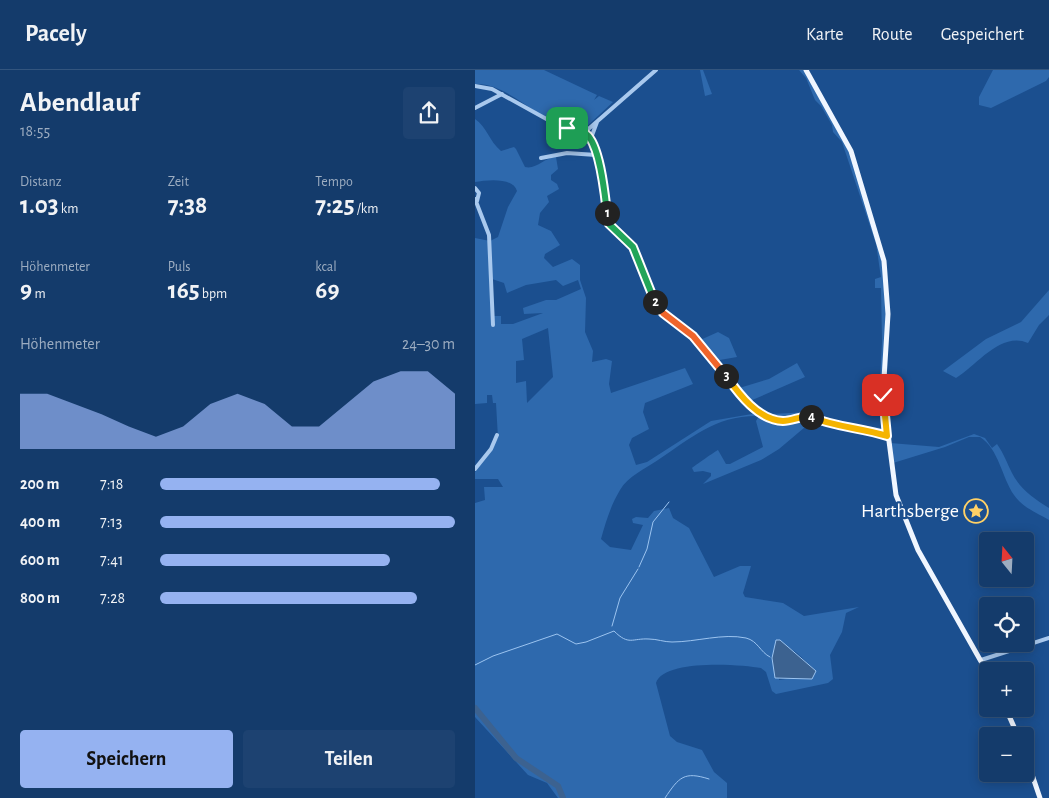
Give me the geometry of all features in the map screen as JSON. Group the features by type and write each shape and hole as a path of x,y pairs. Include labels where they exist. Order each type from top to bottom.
{"main road":[{"path":"806,70 851,151 884,261 888,314 883,395 894,484 909,530 981,660"},
{"path":"1034,780 1040,798"}],"street":[{"path":"585,132 655,70"},
{"path":"475,86 483,86 503,94 550,121 585,132 591,138 609,224 633,247 651,296 663,313 698,341 740,395 772,419 787,421 807,416 828,423 870,430 887,436"},
{"path":"475,108 503,94"},
{"path":"591,138 598,121"},
{"path":"541,158 567,153 596,155"},
{"path":"475,188 479,192 476,200 489,235 493,324"},
{"path":"475,470 491,449 497,435"},
{"path":"981,660 1049,638"}],"shaded area":[{"path":"475,70 544,70 597,95 594,100 599,96 613,102 583,130 547,118 502,90 475,84"},
{"path":"700,70 703,70 712,94 705,96"},
{"path":"799,70 806,70 846,140 880,245 888,314 884,380 888,439 864,431 811,422 779,449 761,460 703,484 711,476 711,473 703,471 694,472 692,468 716,451 718,450 726,464 730,464 763,447 756,421 759,416 730,419 693,436 627,481 614,501 601,539 610,547 631,550 643,525 633,523 632,519 636,517 648,518 654,511 669,508 673,518 689,528 714,577 740,566 751,566 743,593 745,597 783,603 804,616 859,607 846,613 842,632 830,655 833,679 828,683 776,694 772,691 766,672 761,668 737,665 703,665 672,670 662,675 656,683 670,736 677,742 702,750 714,772 727,783 727,798 558,798 547,783 528,775 475,717 475,503 485,500 484,487 503,487 498,479 475,479 475,472 498,438 496,403 493,403 492,395 487,395 487,403 475,404 475,238 490,241 498,237 508,207 517,191 515,187 505,181 475,182 475,119 501,151 514,147 525,167 533,167 556,157 558,169 551,175 551,180 557,184 559,189 547,196 549,202 540,213 538,225 551,231 560,245 545,254 544,258 553,267 572,259 580,265 580,280 586,298 585,332 593,351 592,362 606,359 612,361 609,384 611,393 685,368 693,384 645,403 643,412 649,429 632,438 629,445 636,465 647,462 711,421 752,414 751,407 736,389 769,379 797,363 805,377 750,401 763,411 771,414 810,412 828,421 881,428 879,402 882,342 881,288 875,288 875,279 881,277 876,244 842,142 833,132 832,125 821,106 815,100 806,78","holes":["492,279 504,283 507,293 526,285 556,280 563,286 578,280 581,289 556,300 546,300 523,308 524,314 543,313 513,324 501,324 501,316 494,316","548,328 553,377 527,403 526,381 516,383 516,361 524,360 522,339","777,640 797,653 816,671 799,677 779,680"]},
{"path":"993,70 1049,70 1049,77 1046,81 991,108 979,105 979,97"},
{"path":"1049,290 1049,315 1039,325 1028,343 1018,341 999,345 956,378 943,371 986,339 1021,322"},
{"path":"718,332 729,338 737,357 714,361 698,341"},
{"path":"974,434 985,438 992,448 997,444 1012,473 1023,489 1049,508 1049,520 1017,499 992,449 980,437 969,437 945,447 893,463 890,443 939,447"},
{"path":"776,640 780,640 816,671 812,679 775,678 772,658"}],"waterway":[{"path":"639,567 647,549 653,522 669,502"},
{"path":"612,626 620,598 638,569"},
{"path":"475,665 493,656 557,634 576,644 614,631 627,640 649,639 681,642 719,637 746,638 750,639 770,657"},
{"path":"475,708 516,758 558,786 563,798"},
{"path":"665,798 674,785 683,778 694,776 709,779"}],"place":[{"name":"Harthsberge","path":"976,511"}],"route":[{"path":"567,128 585,132 591,138 599,165 609,224 628,240 633,247 641,264 651,296 658,308 693,336 747,402 772,419 787,421 810,416 828,423 870,430 887,436 883,395"}]}
